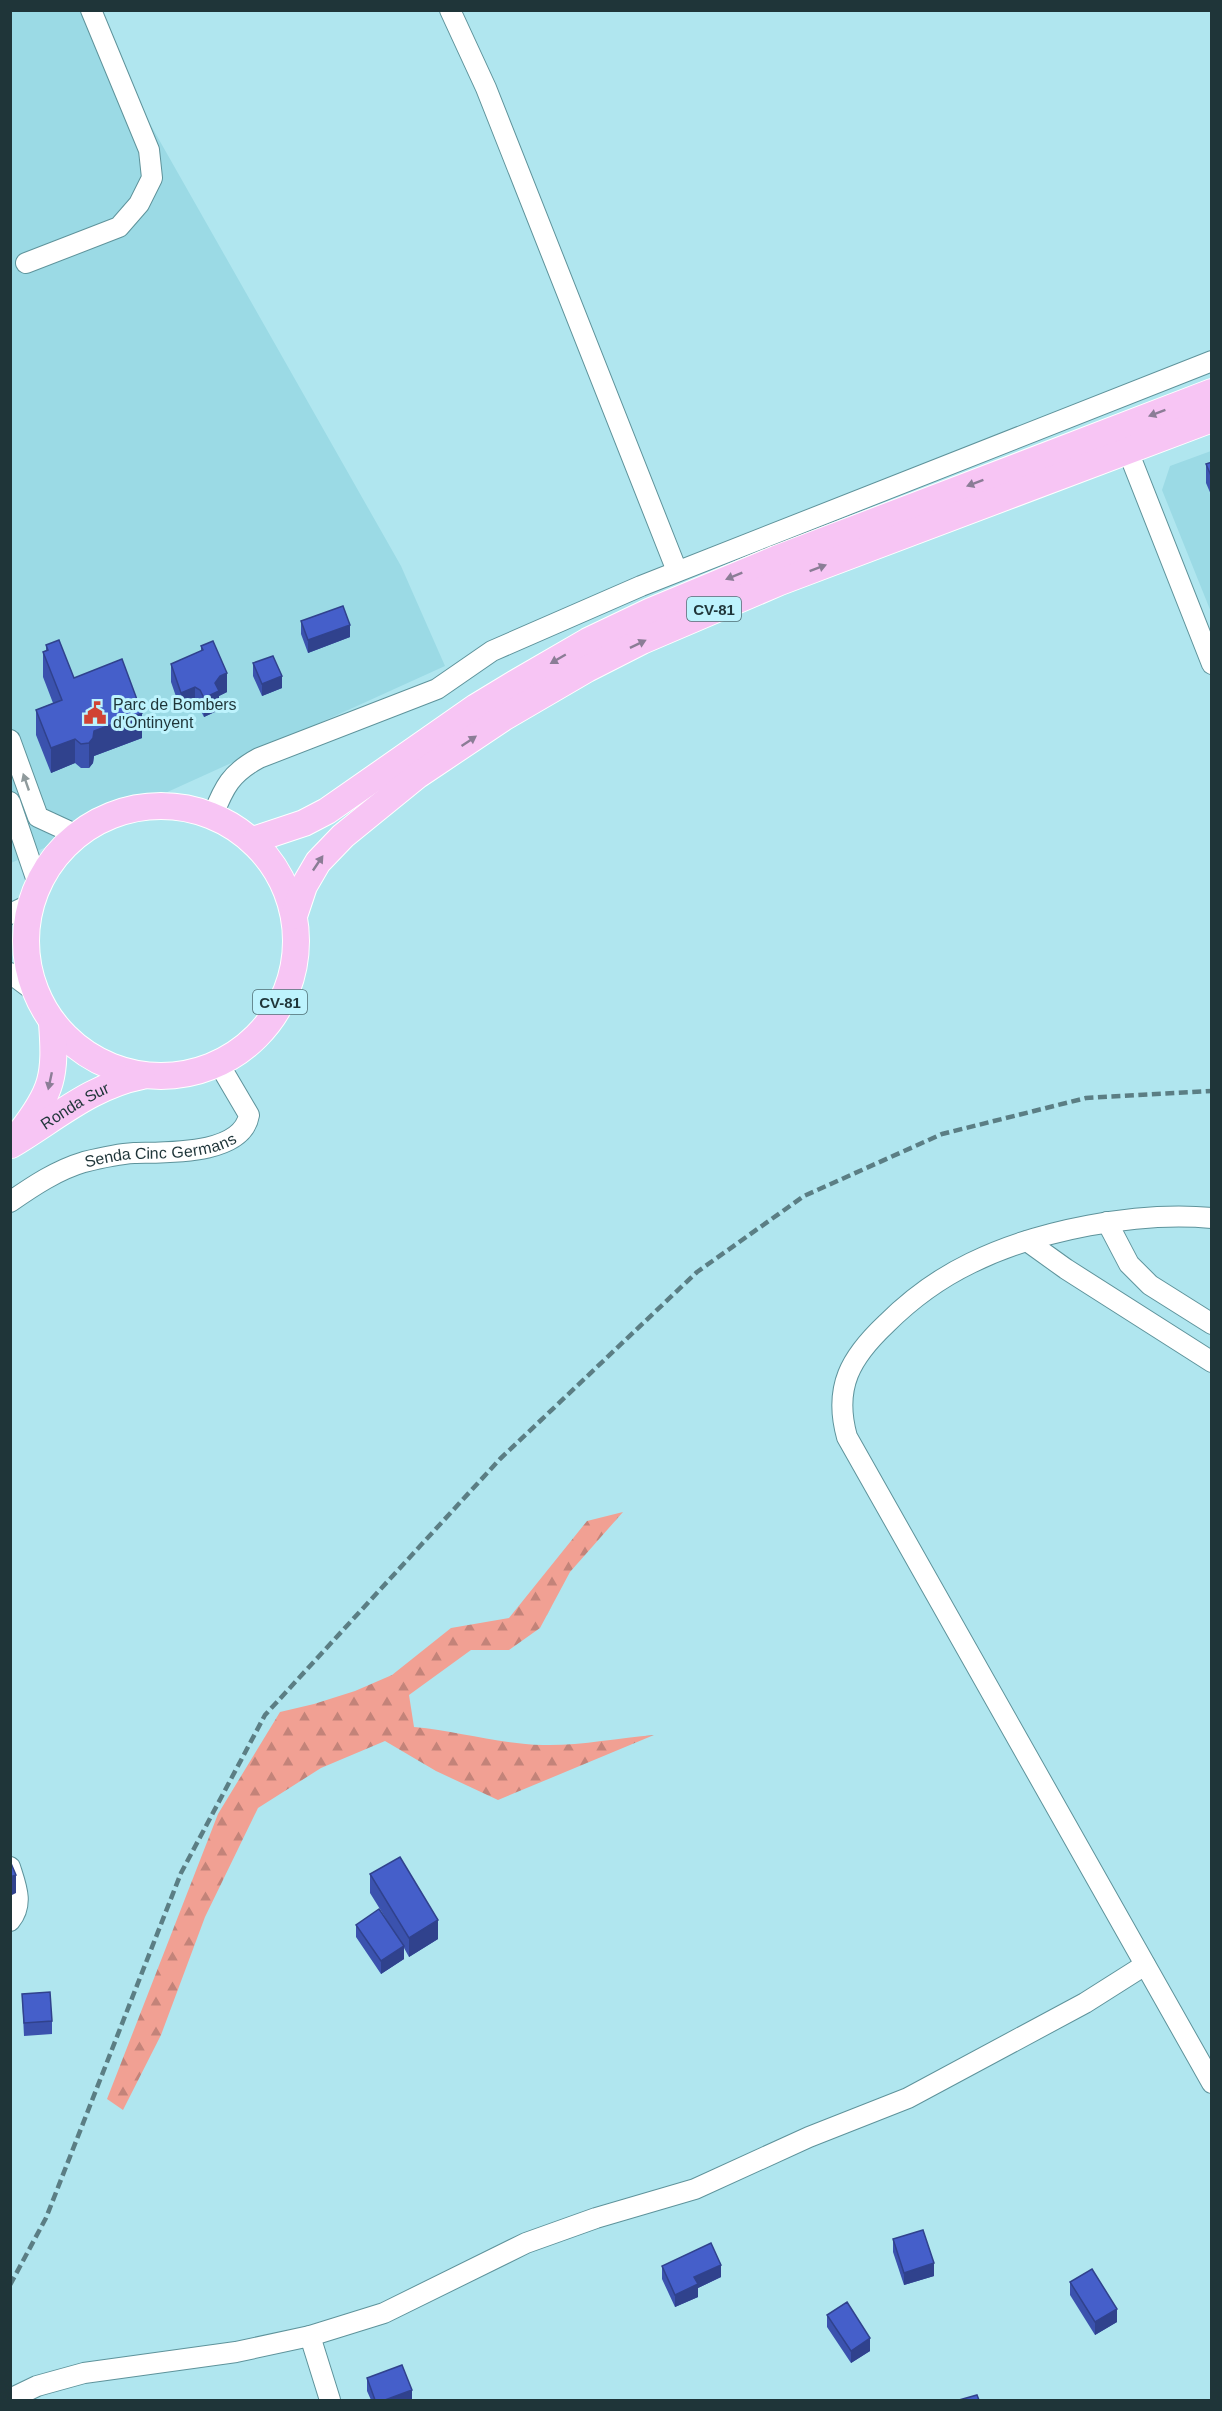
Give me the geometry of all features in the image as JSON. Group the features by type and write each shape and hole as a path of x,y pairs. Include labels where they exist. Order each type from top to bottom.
{"main road":[{"name":"CV-81","path":"256,839 304,823 327,811 476,707 588,641 641,616 776,559 1212,392"},
{"name":"CV-81","path":"294,916 304,886 318,862 343,836 379,805 418,775 503,718 587,669 652,637 770,586 1212,419"},
{"name":"CV-81","path":"169,806 195,809 213,815 256,839 279,871 288,889 294,916 296,951 293,968 288,986 272,1018 248,1044 219,1064 182,1075 144,1076 109,1066 77,1048 52,1023 34,991 25,949 26,901 54,857 77,835 108,817 142,807 169,806"},
{"name":"Ronda Sur","path":"52,1023 50,1085 42,1104 10,1145 87,1095 117,1081 144,1076"}],"street":[{"path":"26,263 119,227 139,204 152,178 149,150 92,10"},
{"path":"450,10 486,88 677,571"},
{"path":"213,815 223,789 242,767 259,758 437,688 492,651 522,637 677,571 1212,362"},
{"path":"1128,451 1212,664"},
{"path":"10,740 38,817"},
{"path":"26,901 12,815 38,817 77,835"},
{"path":"10,974 34,991"},
{"name":"Senda Cinc Germans","path":"10,1202 46,1178 81,1163 119,1155 203,1149 234,1136 248,1121 249,1115 219,1064"},
{"path":"1212,1218 1188,1215 1107,1222 1027,1241 969,1264 905,1305 866,1342 853,1362 845,1382 842,1420 847,1437 1212,2083"},
{"path":"1107,1222 1130,1264 1150,1285 1212,1324"},
{"path":"1027,1241 1066,1269 1212,1362"},
{"path":"10,1867 18,1908 10,1921"},
{"path":"10,2399 37,2386 84,2373 211,2357 310,2336 384,2313 526,2243 578,2224 695,2189 809,2137 887,2107 1085,2003 1145,1965"},
{"path":"310,2336 330,2400"}],"shaded area":[{"path":"10,11 86,11 401,566 445,666 11,863"},
{"path":"1211,451 1211,612 1162,490 1170,466"}],"green space":[{"path":"623,1512 570,1572 540,1628 509,1650 471,1650 409,1695 414,1727 543,1745 654,1735 498,1800 436,1771 385,1741 321,1768 258,1808 205,1917 161,2035 123,2110 107,2099 218,1814 280,1712 355,1691 392,1675 451,1628 509,1618 587,1521"}],"building":[{"path":"1212,462 1212,478 1206,464"},
{"path":"343,606 350,625 308,640 301,621"},
{"path":"59,640 74,678 122,659 142,713 94,731 89,743 81,744 75,739 51,748 36,710 62,700 43,652 48,650 46,645"},
{"path":"213,641 227,673 220,676 215,683 219,691 204,698 200,690 195,687 181,693 171,664 203,650 201,646"},
{"path":"273,656 282,676 262,684 253,663"},
{"path":"400,1857 438,1920 409,1938 370,1874"},
{"path":"10,1861 16,1875 10,1877"},
{"path":"379,1909 404,1946 381,1961 356,1925"},
{"path":"50,1992 52,2021 24,2023 22,1994"},
{"path":"923,2230 934,2263 904,2273 893,2239"},
{"path":"711,2243 721,2265 694,2277 698,2284 675,2295 662,2266"},
{"path":"1092,2269 1117,2309 1095,2322 1070,2282"},
{"path":"847,2302 870,2338 851,2351 827,2315"},
{"path":"402,2365 412,2390 385,2400 375,2400 367,2378"},
{"path":"977,2395 979,2400 959,2400"}],"railway":[{"path":"10,2285 46,2218 181,1873 265,1715 500,1459 697,1272 804,1196 942,1134 1086,1098 1212,1091"}],"place":[{"name":"Parc de Bombers d'Ontinyent","path":"95,713"}]}
